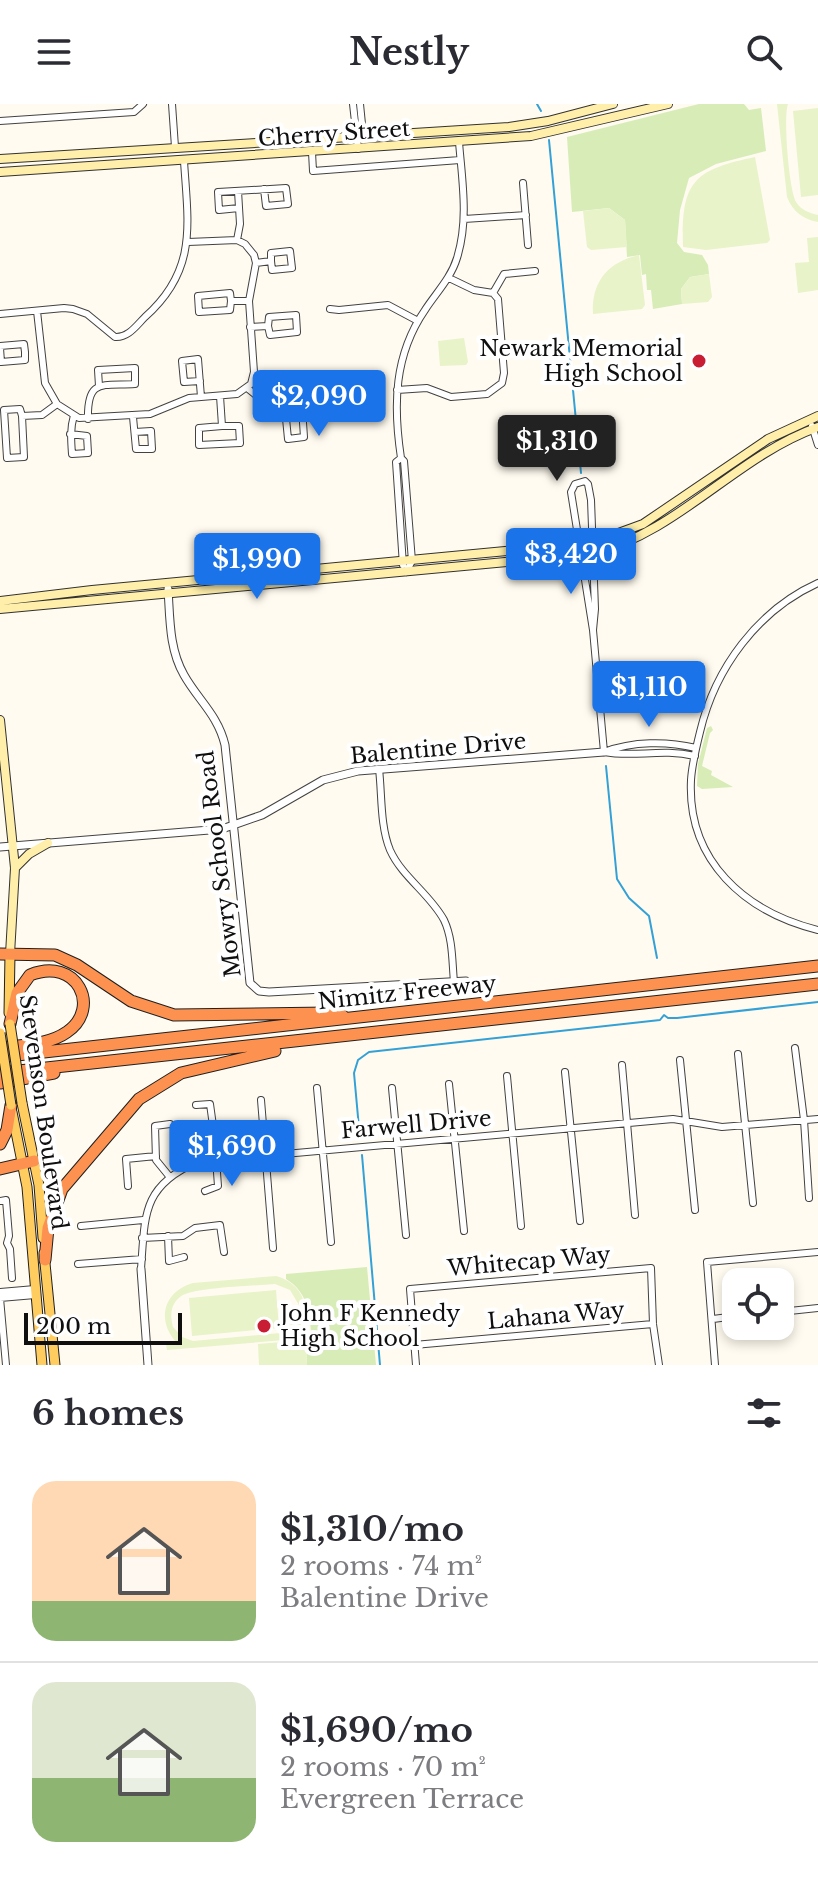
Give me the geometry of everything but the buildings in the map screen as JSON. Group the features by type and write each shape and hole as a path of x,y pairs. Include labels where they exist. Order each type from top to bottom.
{"highway":[{"path":"5,954 55,955 77,965 131,1001 174,1015 328,1013 351,1018"},
{"name":"Nimitz Freeway","path":"0,1057 814,966"},
{"path":"0,1048 41,1042 66,1032 82,1014 84,1001 80,989 65,973 54,969 30,975 17,993 10,1024"},
{"name":"Nimitz Freeway","path":"0,1073 298,1043 818,984"},
{"path":"45,1260 48,1228 61,1190 139,1099 181,1073 298,1043"},
{"path":"0,1083 95,1063"},
{"path":"0,1144 16,1104"},
{"path":"0,1169 29,1163"}],"main road":[{"name":"Cherry Street","path":"0,159 357,133 509,127 548,121 613,104"},
{"name":"Cherry Street","path":"0,172 459,142 550,133 668,104"},
{"path":"459,142 470,135 503,133 509,127"},
{"path":"163,161 175,147"},
{"path":"0,601 591,543 650,520 758,446 815,421"},
{"path":"0,609 592,554 625,544 656,529 815,421"},
{"path":"0,594 19,599"},
{"name":"Stevenson Boulevard","path":"0,720 15,868 5,954 16,1104"},
{"path":"15,868 29,854 48,843"},
{"name":"Stevenson Boulevard","path":"0,1033 29,1163 45,1260 55,1365"},
{"name":"Stevenson Boulevard","path":"29,1163 42,1365"}],"street":[{"path":"0,121 134,112 143,104"},
{"path":"172,104 175,147"},
{"path":"353,104 358,149"},
{"path":"357,133 362,124 360,104"},
{"path":"406,572 404,461 396,429 399,365 418,321 449,278 457,260 464,219 459,142"},
{"path":"312,152 313,171 460,160"},
{"path":"0,314 73,309 87,314 119,337 127,334 166,296 180,269 188,242 184,161"},
{"path":"523,183 528,245"},
{"path":"239,208 219,210 218,192 264,189 286,188 288,204 266,206 264,189"},
{"path":"237,240 240,224 238,191"},
{"path":"464,219 526,215"},
{"path":"37,311 45,383 57,404 74,415 88,419 133,417 150,414 189,398 237,394 247,388 254,372 249,301 256,263 251,249 237,240 188,242"},
{"path":"256,263 271,261"},
{"path":"493,293 504,274 535,271"},
{"path":"397,390 427,388 451,397 487,394 502,383 504,373 498,299 493,293 474,290 449,278"},
{"path":"230,293 231,301 230,310 199,312 198,296 230,293"},
{"path":"231,301 249,301"},
{"path":"330,309 388,305 418,321"},
{"path":"296,315 297,332 270,335 268,326 269,317 296,315"},
{"path":"250,327 268,326"},
{"path":"24,344 25,352 25,360 1,362 0,347 24,344"},
{"path":"25,352 41,350"},
{"path":"88,419 91,392 99,386 135,384 135,368 98,370 99,386"},
{"path":"300,379 304,437 288,439 284,398 283,380 300,379"},
{"path":"200,381 201,397"},
{"path":"247,388 262,400 284,398"},
{"path":"220,396 222,426"},
{"path":"22,416 42,415 57,404"},
{"path":"20,409 22,416 24,457 7,458 4,410 20,409"},
{"path":"70,434 74,415"},
{"path":"133,417 135,432"},
{"path":"815,421 818,445"},
{"path":"222,426 239,426 240,443 199,445 199,428 222,426"},
{"path":"593,630 595,609 590,489 585,481 572,487 571,492 593,630 604,752"},
{"name":"Mowry School Road","path":"167,583 172,640 180,667 211,711 222,736 250,983 255,989 269,992 466,981"},
{"path":"818,583 776,608 738,649 712,695 691,780 694,815 703,845 715,867 732,887 758,906 787,921 818,930"},
{"name":"Balentine Drive","path":"0,847 202,832 233,826 262,815 323,780 347,773 604,752 618,747 666,742 696,752"},
{"path":"379,769 388,845 398,863 445,923 451,945 454,982"},
{"path":"795,1048 809,1198"},
{"path":"738,1054 753,1203"},
{"path":"680,1060 695,1210"},
{"path":"622,1065 635,1215"},
{"path":"565,1072 580,1221"},
{"path":"507,1076 521,1226"},
{"path":"449,1084 464,1231"},
{"path":"317,1088 331,1242"},
{"path":"392,1088 406,1235"},
{"path":"261,1100 273,1248"},
{"path":"196,1105 210,1104 214,1133 193,1135 197,1162"},
{"name":"Farwell Drive","path":"148,1365 141,1269 143,1220 149,1202 169,1176 197,1162 628,1123 686,1120 708,1126 746,1126 818,1119"},
{"path":"169,1176 156,1160 155,1126 170,1124"},
{"path":"128,1186 126,1159 156,1156"},
{"path":"205,1191 218,1186 216,1159"},
{"path":"3,1200 9,1236 3,1243 10,1249 12,1278"},
{"path":"81,1226 143,1220"},
{"path":"142,1238 183,1236 195,1228 220,1225 224,1252"},
{"path":"168,1236 169,1261 184,1257"},
{"path":"715,1365 707,1262 818,1252"},
{"path":"78,1264 142,1259"},
{"name":"Whitecap Way","path":"414,1345 410,1289 651,1268 653,1324"},
{"path":"0,1292 35,1292"},
{"path":"6,1365 0,1298 35,1292"},
{"path":"794,1311 818,1308"},
{"path":"713,1319 722,1318"},
{"path":"653,1324 659,1365"},
{"name":"Lahana Way","path":"414,1345 653,1324"},
{"path":"414,1345 416,1365"}],"green space":[{"path":"699,104 744,104 749,110 761,108 766,151 716,164 689,178 680,210 677,243 684,252 702,255 709,274 690,277 681,289 682,304 653,309 646,274 642,275 640,255 627,257 625,220 609,208 572,212 567,137"},
{"path":"777,104 788,104 786,138 793,195 800,207 818,215 818,222 799,214 787,197"},
{"path":"818,108 818,195 801,197 793,111"},
{"path":"755,157 770,240 767,243 706,250 683,247 685,207 695,182 717,167"},
{"path":"609,208 625,220 627,247 591,250 587,247 583,211"},
{"path":"818,237 818,290 798,293 795,263 809,262 807,238"},
{"path":"639,255 645,305 642,309 593,314 595,292 604,275 618,263"},
{"path":"709,274 712,297 708,302 682,304 681,289 690,277"},
{"path":"464,338 466,365 440,366 438,341"},
{"path":"711,726 713,730 702,766 712,771 711,775 733,787 702,789 697,786 698,764 707,728"},
{"path":"367,1267 376,1365 307,1365 306,1348 312,1346 308,1308 300,1292 286,1279 286,1274"},
{"path":"276,1276 285,1280 299,1291 302,1298 304,1313 298,1331 308,1331 308,1338 167,1350 166,1344 176,1342 166,1325 166,1307 175,1292 193,1283","holes":["275,1284 290,1290 299,1305 295,1321 280,1333 193,1341 182,1337 173,1327 173,1307 180,1297 187,1294"]},
{"path":"276,1290 279,1328 192,1336 189,1298"},
{"path":"306,1340 307,1365 259,1365 258,1344"}],"waterway":[{"path":"537,104 541,111"},
{"path":"549,140 581,473"},
{"path":"606,766 617,879 629,898 649,916 657,958"},
{"path":"360,1139 354,1073 358,1060 369,1052 660,1020 664,1015 677,1018 818,1002"},
{"path":"362,1155 380,1365"}],"place":[{"name":"Newark Memorial High School","path":"699,361"},
{"name":"John F Kennedy High School","path":"264,1326"}]}
